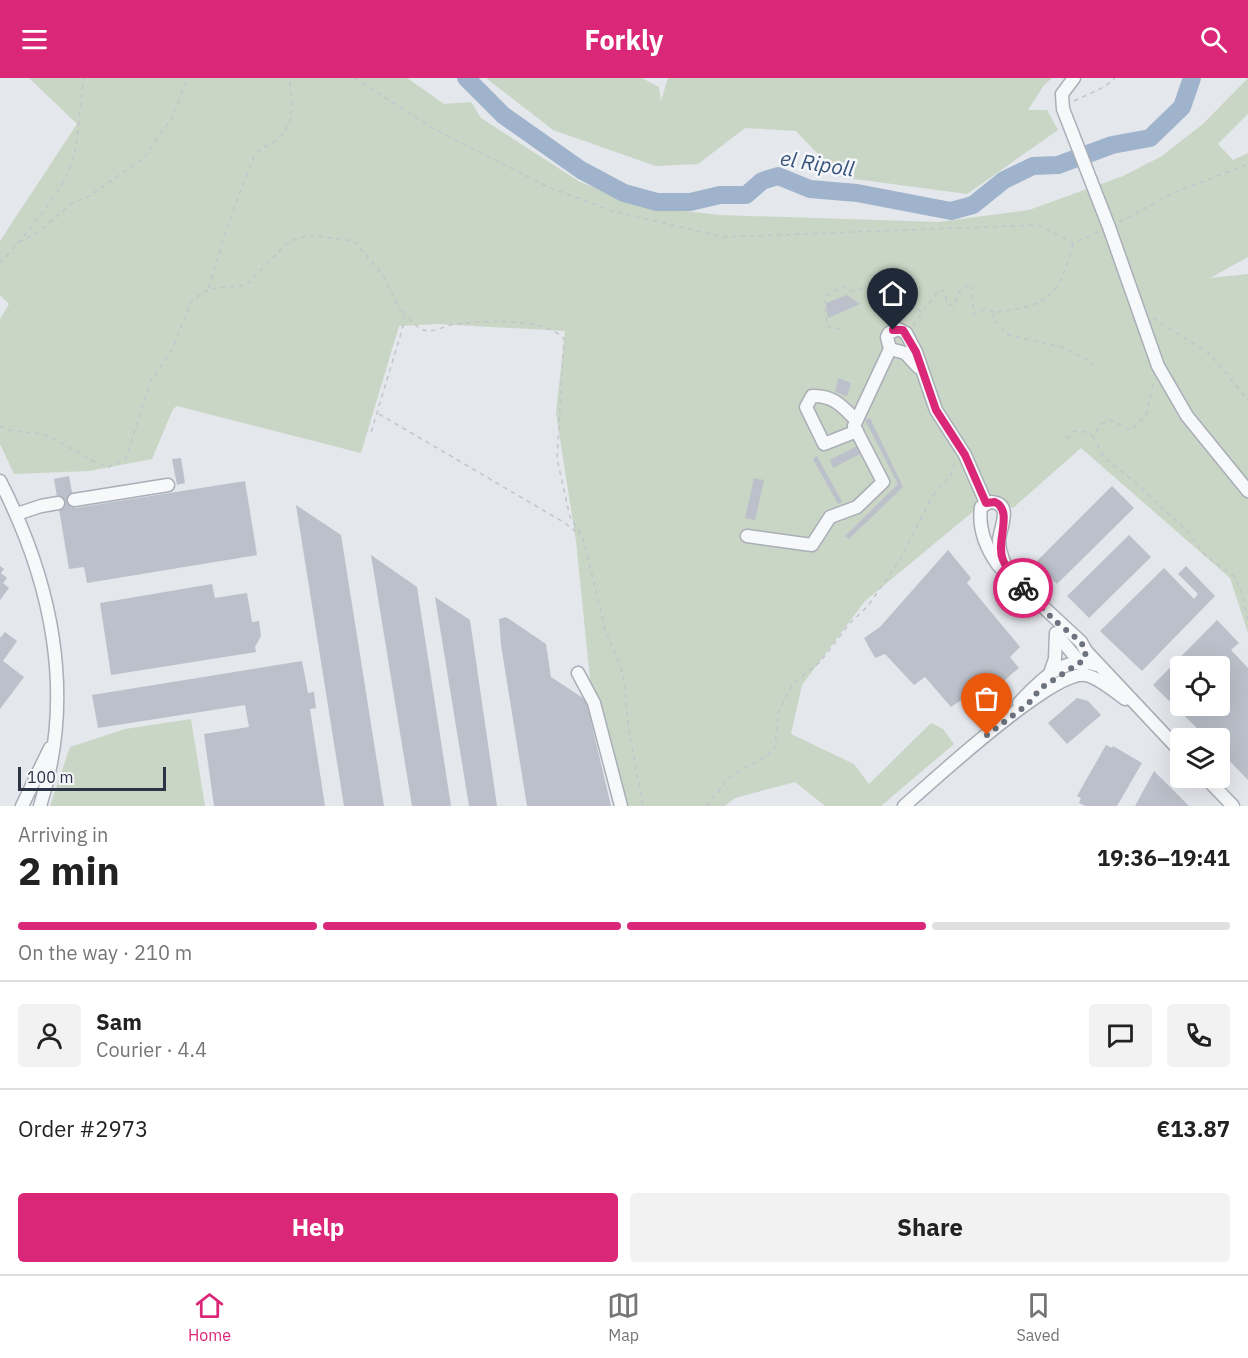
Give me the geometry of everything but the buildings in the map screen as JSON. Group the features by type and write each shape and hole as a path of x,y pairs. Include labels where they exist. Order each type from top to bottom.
{"street":[{"path":"1074,78 1062,94 1063,109 1157,363 1187,416 1248,491"},
{"path":"747,536 812,545 830,517 857,507 883,482 857,426 890,349 887,337 889,333 898,329 906,333 916,352 936,410 959,446 986,503"},
{"path":"890,349 905,352 922,371"},
{"path":"0,481 17,514 45,594 57,662 52,770 40,806"},
{"path":"74,500 168,485"},
{"path":"17,514 58,503"},
{"path":"1012,576 1002,559 999,539 1005,515 999,504 986,503 981,507 980,525 990,554 998,566 1012,576 1054,620 1070,631 1076,664"},
{"path":"980,516 992,523 1005,515"},
{"path":"1001,724 1050,673 1055,659 1057,635 1054,620"},
{"path":"1057,635 1086,675 1116,692 1143,713"},
{"path":"1076,664 1106,679 1116,692"},
{"path":"904,806 1076,664"},
{"path":"1050,673 1076,664 1100,665 1170,741"},
{"path":"578,673 594,703 621,806"},
{"path":"22,806 41,771 55,732"},
{"path":"1216,788 1233,806"}],"path":[{"path":"0,263 46,206 70,165 75,153 84,78"},
{"path":"19,242 37,233 72,203 88,196 143,159 171,119 188,78"},
{"path":"209,289 222,239 255,155 279,139 288,126 292,112 289,78"},
{"path":"354,78 434,129 536,181 592,204 640,218 737,238 1037,225 1073,243 1083,240"},
{"path":"1063,109 1104,87 1115,78"},
{"path":"1126,219 1176,192 1248,164"},
{"path":"0,426 9,432 43,434 84,458 109,467 126,458 150,382 172,350 191,301 196,295 209,289 247,285 285,245 296,238 308,235 354,241 382,274 400,308 404,327 370,436"},
{"path":"906,333 939,290 944,291 947,302 952,306 961,289 971,284 974,315 987,309 994,312 1010,310 1046,299 1058,287 1065,273 1073,243"},
{"path":"840,329 827,326 824,297 843,286 850,291 862,289 901,302 909,309 924,312"},
{"path":"400,308 419,327 428,331 451,325 499,322 549,328 564,339 556,459 570,517 583,538 605,629 623,674 629,731 644,806"},
{"path":"994,312 992,319 1009,335 1062,346 1088,360 1092,365"},
{"path":"1152,317 1210,354 1248,400"},
{"path":"1094,436 1102,424 1110,420 1131,430 1146,416 1157,363"},
{"path":"378,413 565,523 583,538"},
{"path":"1066,439 1074,431 1088,432 1094,436 1104,458 1134,481 1190,534 1205,555 1235,577 1243,596 1248,624"},
{"path":"706,806 731,776 761,760 775,748 774,731 784,698 794,683 820,662 867,606 901,558 933,495 951,475 959,446"}],"green space":[{"path":"29,78 407,78 444,104 471,102 481,118 580,182 644,206 719,215 938,222 1029,210 1123,176 1162,156 1203,124 1248,78 1248,114 1218,144 1233,160 1248,153 1248,257 1210,278 1248,274 1248,633 1230,578 1081,448 1013,508 992,496 865,601 802,685 791,734 854,764 869,784 931,723 943,729 954,744 881,806 825,806 795,782 735,798 725,806 619,806 590,679 576,541 556,413 565,331 438,324 399,326 361,453 177,406 173,409 152,459 89,471 14,474 0,444 0,319 9,304 0,295 0,241 77,124"},
{"path":"486,78 642,78 659,87 661,101 668,78 1052,78 1044,85 1028,110 1047,110 1058,130 967,194 840,177 796,131 745,128 698,164 656,166 553,130"},
{"path":"191,719 205,806 50,806 70,747 125,729"}],"waterway":[{"name":"el Ripoll","path":"466,78 503,115 581,170 624,193 657,202 690,202 720,195 746,195 762,181 778,176 810,189 857,193 951,211 973,205 1004,180 1033,166 1058,165 1112,145 1150,138 1182,107 1192,78"}],"way so far":[{"path":"987,735 1028,704 1041,688 1084,660 1086,651 1081,642 1054,620 1023,588"}],"route":[{"path":"893,330 903,330 906,333 921,363 936,410 965,455 986,503 995,502 1003,509 1005,518 999,539 1002,559 1012,576 1023,588"}]}
